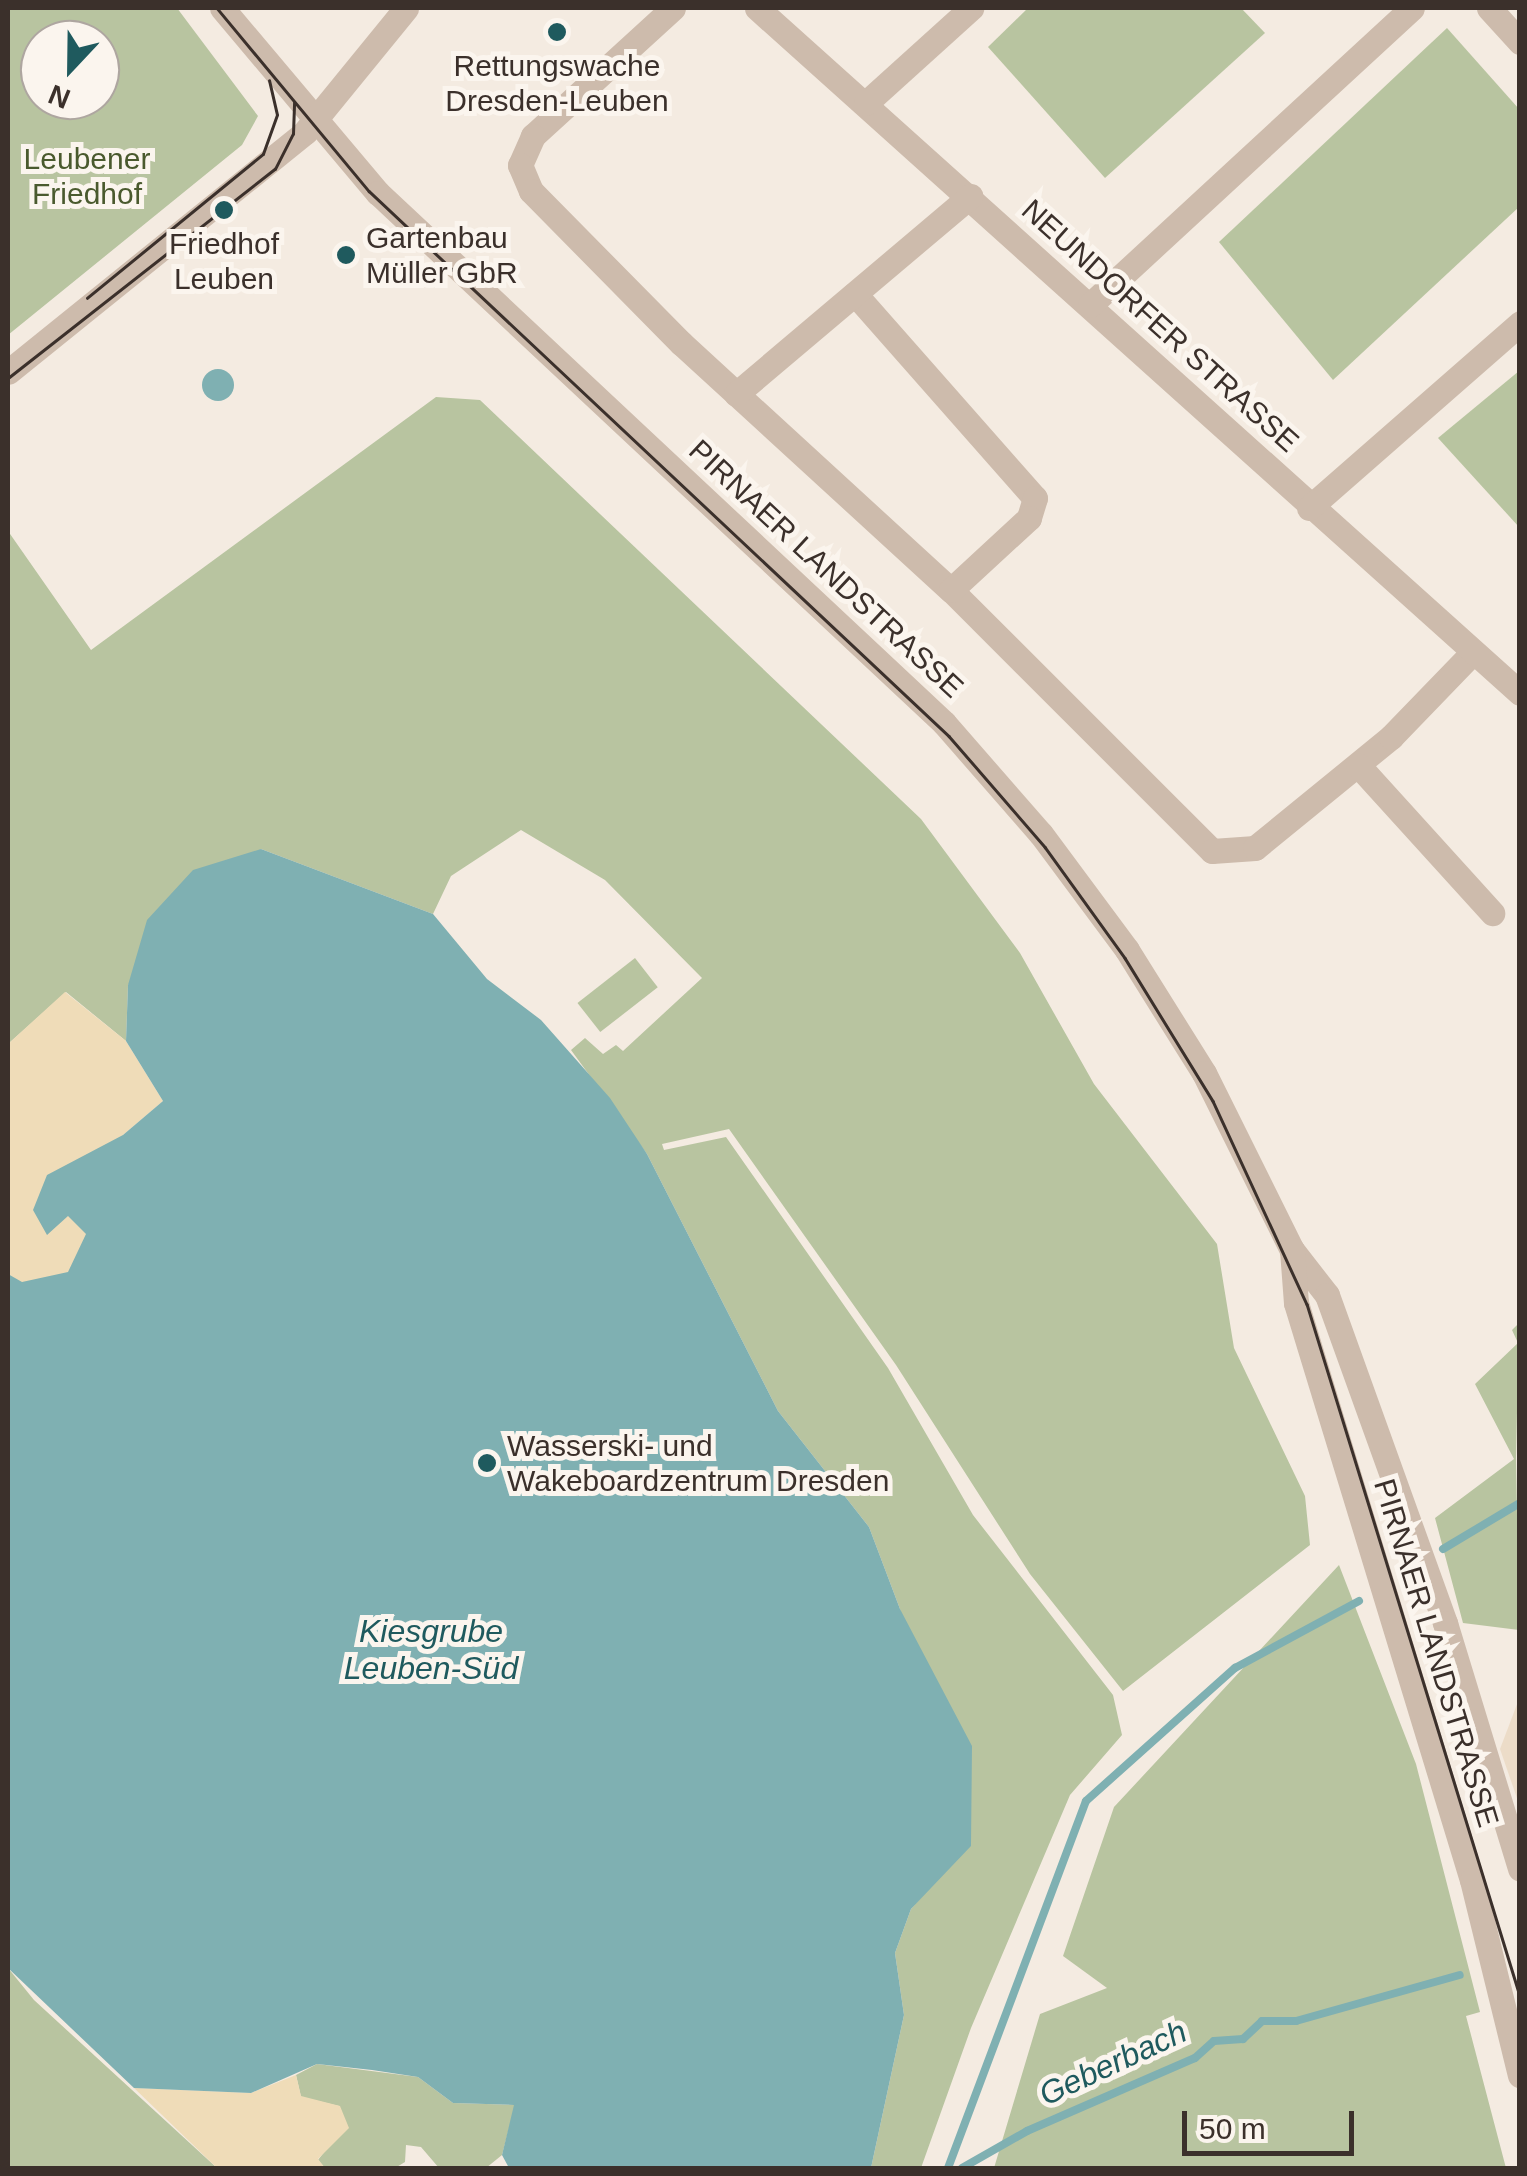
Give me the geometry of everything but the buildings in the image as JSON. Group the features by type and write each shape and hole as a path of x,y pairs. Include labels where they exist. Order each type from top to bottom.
{"street":[{"name":"PIRNAER LANDSTRASSE","path":"222,8 314,123 378,193 894,671 1009,796 1168,1013 1292,1250 1327,1294 1445,1623 1520,1869"},
{"path":"8,372 314,123 406,8"},
{"path":"673,8 533,136 520,165 531,191 736,394 951,590 1212,852 1255,848 1358,765 1472,652"},
{"name":"NEUNDORFER STRASSE","path":"756,8 1520,693"},
{"path":"866,103 971,8"},
{"path":"1090,305 1412,8"},
{"path":"1488,8 1520,42"},
{"path":"736,394 970,196"},
{"path":"855,294 1034,498 1029,518 951,590"},
{"path":"1310,508 1520,323"},
{"path":"1358,765 1492,913"},
{"name":"PIRNAER LANDSTRASSE","path":"1292,1250 1296,1304 1472,1880 1517,2037 1520,2074"}],"green space":[{"name":"Leubener Friedhof","path":"8,8 177,8 258,116 242,145 8,335"},
{"path":"1028,8 1241,8 1265,33 1105,178 988,47"},
{"path":"1447,28 1519,109 1519,207 1333,380 1219,242"},
{"path":"1519,371 1519,527 1438,438"},
{"path":"436,397 480,400 921,819 1020,953 1094,1084 1217,1244 1234,1348 1305,1496 1310,1545 1123,1691 1030,1574 896,1365 729,1129 662,1144 664,1150 726,1137 888,1368 973,1515 1113,1695 1122,1735 1070,1795 971,2028 921,2168 871,2168 904,2015 895,1953 911,1909 938,1878 900,1609 869,1527 778,1411 647,1154 571,1050 585,1038 603,1054 616,1045 623,1051 702,978 605,880 521,830 451,876 433,914 261,849 128,985 126,1041 66,992 8,1044 8,531 91,650"},
{"path":"635,958 658,987 600,1032 577,1003"},
{"path":"1519,1323 1519,1630 1463,1623 1435,1518 1514,1459 1475,1384 1518,1343 1512,1330"},
{"path":"1339,1565 1416,1764 1480,2012 1466,2016 1506,2168 994,2168 1040,2014 1107,1988 1063,1956 1114,1807"},
{"path":"8,1968 34,2000 217,2168 8,2168"},
{"path":"317,2064 418,2077 453,2103 515,2105 502,2155 486,2168 439,2168 421,2147 406,2145 405,2162 395,2168 325,2168 318,2160 331,2143 339,2106 301,2097 296,2075"}],"sand":[{"path":"65,992 126,1041 163,1101 123,1135 84,1278 8,1346 8,1044"},
{"path":"296,2075 301,2096 340,2106 349,2128 318,2159 325,2168 217,2168 134,2088 251,2093"}],"shaded area":[{"path":"1519,1699 1519,1804 1500,1749"}],"water":[{"path":"218,369 229,374 234,385 229,396 218,401 207,396 202,385 207,374"},
{"name":"Kiesgrube Leuben-Süd","path":"261,849 433,914 487,979 541,1020 610,1098 647,1154 778,1411 869,1527 900,1609 972,1746 971,1846 911,1909 895,1953 904,2015 871,2168 509,2168 502,2155 514,2105 453,2103 418,2077 317,2064 251,2093 134,2088 8,1968 8,1274 22,1282 68,1272 86,1234 68,1216 47,1235 33,1210 47,1175 123,1135 163,1101 126,1041 128,985 147,920 193,870"}],"waterway":[{"path":"1443,1549 1520,1503"},
{"path":"948,2168 1086,1801 1235,1668 1359,1601"},
{"name":"Geberbach","path":"962,2168 1027,2131 1195,2058 1214,2041 1243,2039 1262,2021 1296,2021 1460,1975"}],"tram line":[{"path":"217,8 369,191 949,736 1045,847 1125,958 1213,1101 1307,1304 1520,1996"},
{"path":"87,298 263,154 277,115 269,81"},
{"path":"8,378 275,169 293,134 294,103"}],"place":[{"name":"Rettungswache Dresden-Leuben","path":"557,32"},
{"name":"Friedhof Leuben","path":"224,210"},
{"name":"Gartenbau Müller GbR","path":"346,255"},
{"name":"Wasserski- und Wakeboardzentrum Dresden","path":"487,1463"}]}
